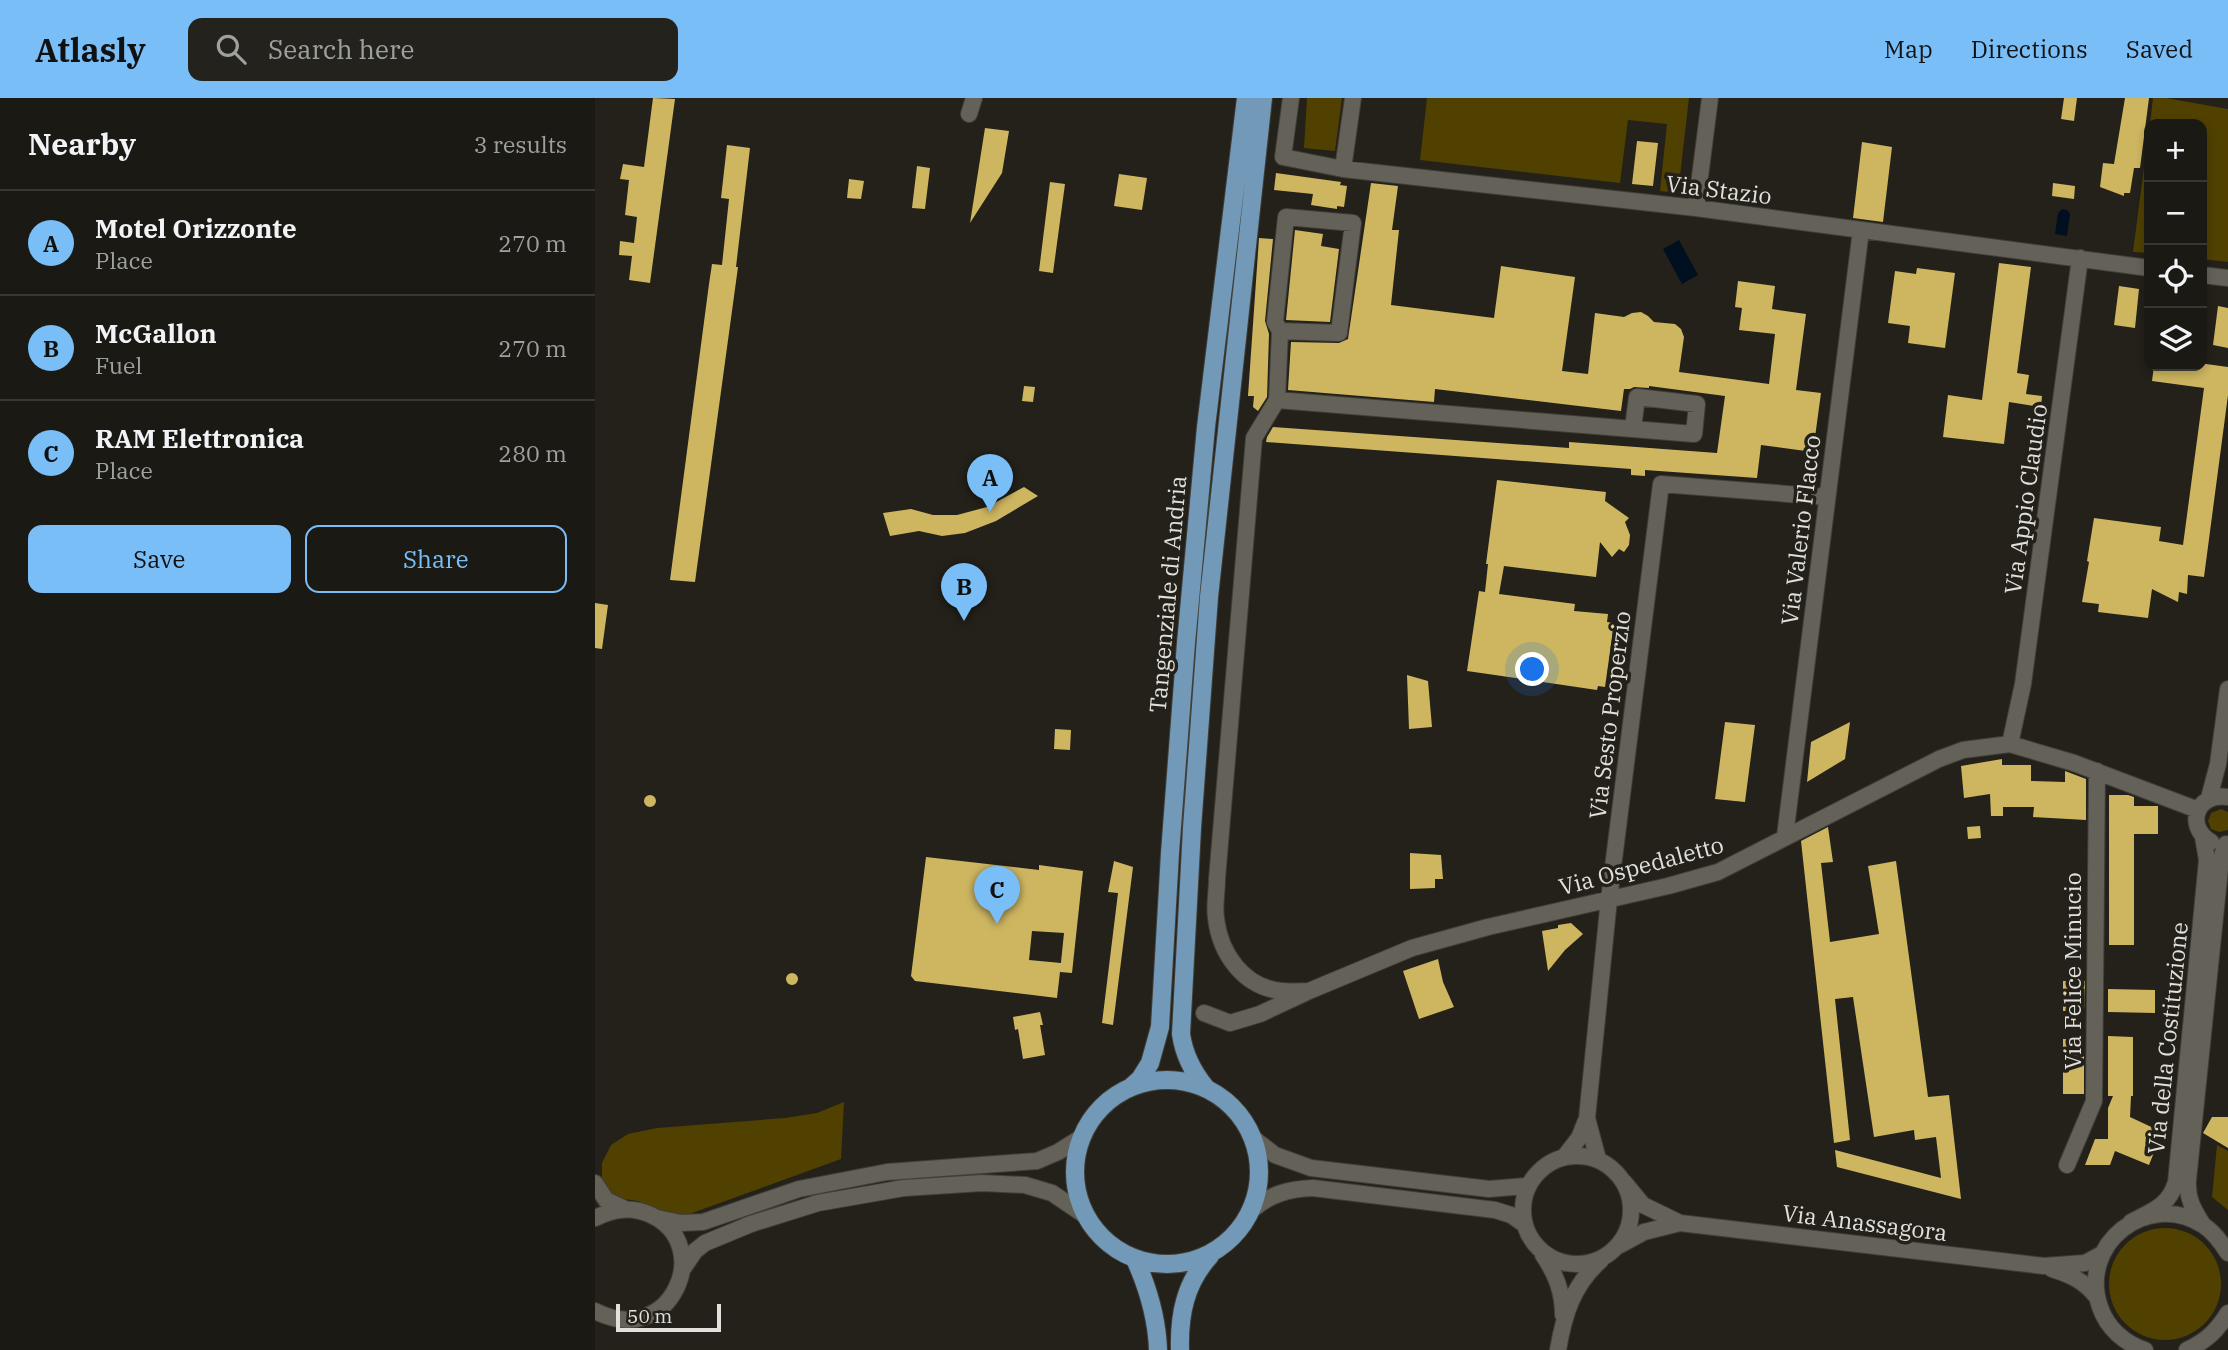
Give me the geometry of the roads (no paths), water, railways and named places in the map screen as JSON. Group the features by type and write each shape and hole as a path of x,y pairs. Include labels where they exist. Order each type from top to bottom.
{"main road":[{"name":"Tangenziale di Andria","path":"1131,1087 1150,1063 1160,1027 1170,853 1206,427 1246,98"},
{"name":"Tangenziale di Andria","path":"1206,1088 1196,1076 1185,1054 1181,1034 1191,841 1209,597 1263,98"},
{"name":"Tangenziale di Andria","path":"1179,1350 1180,1320 1186,1295 1195,1274 1213,1253 1242,1227 1252,1210 1258,1193 1259,1156 1242,1117 1226,1100 1206,1088 1168,1079 1131,1087 1101,1107 1082,1137 1076,1156 1075,1177 1078,1197 1086,1216 1099,1234 1115,1249 1135,1259 1154,1264 1175,1265 1195,1261 1213,1253"},
{"path":"1135,1259 1153,1309 1158,1350"}],"street":[{"path":"969,114 974,98"},
{"name":"Via Stazio","path":"1291,98 1283,157 1343,169 1696,208 2144,267"},
{"path":"1343,169 1353,98"},
{"path":"1696,208 1710,98"},
{"path":"1280,331 1339,333 1353,223 1286,217 1275,322 1280,331 1277,400 1254,438 1218,866 1216,918 1223,949 1239,972 1259,985 1279,991 1309,990"},
{"name":"Via Valerio Flacco","path":"1785,836 1861,230"},
{"name":"Via Appio Claudio","path":"2010,744 2023,684 2080,258"},
{"path":"2207,276 2228,278"},
{"path":"1277,400 1633,428"},
{"name":"Via Sesto Properzio","path":"1565,1156 1579,1139 1587,1118 1609,899 1661,484 1827,497"},
{"name":"Via della Costituzione","path":"2102,1254 2114,1236 2131,1222 2169,1199 2176,1182 2207,860 2203,837 2196,822 2218,764 2228,689"},
{"name":"Via Ospedaletto","path":"1204,1013 1230,1023 1261,1014 1309,990 1412,948 1718,872 1785,836 1963,750 2010,744 2203,804"},
{"name":"Via Felice Minucio","path":"2067,1165 2094,1101 2097,771"},
{"path":"2203,804 2219,795 2228,797"},
{"name":"Via della Costituzione","path":"2203,837 2215,844 2227,844 2221,859 2187,1187 2190,1206 2228,1252"},
{"name":"Via Sesto Properzio","path":"1587,1118 1598,1159"},
{"path":"595,1219 609,1212 625,1209 642,1211 657,1218 681,1223 703,1222 799,1189 887,1172 1037,1161 1082,1137"},
{"path":"1253,1138 1276,1155 1311,1168 1489,1189 1527,1186"},
{"path":"1558,1350 1563,1305 1557,1277 1530,1239 1524,1224 1523,1199 1536,1172 1565,1156 1582,1155 1598,1159 1613,1168 1624,1182 1630,1198 1631,1214 1627,1232 1618,1247 1582,1279 1563,1321"},
{"name":"Via Anassagora","path":"1624,1182 1643,1205 1680,1223 2044,1266 2085,1263 2102,1254"},
{"path":"595,1183 606,1200 625,1209"},
{"path":"682,1270 695,1251 705,1243 761,1220 818,1203 904,1188 982,1183 1025,1185 1052,1193 1086,1216"},
{"path":"1252,1210 1260,1203 1289,1190 1313,1188 1495,1210 1511,1215 1524,1224"},
{"name":"Via della Costituzione","path":"2131,1222 2152,1214 2169,1213 2203,1225"},
{"path":"595,1311 611,1319 627,1321 658,1311 670,1300 678,1286 682,1255 669,1229 657,1218"},
{"name":"Via Anassagora","path":"1618,1247 1644,1232 1680,1223"},
{"path":"1541,1251 1554,1260 1570,1264 1587,1264 1604,1258"},
{"path":"2102,1254 2096,1275 2097,1296 2103,1316 2116,1333 2138,1349"},
{"name":"Via Anassagora","path":"2044,1266 2075,1276 2097,1296"},
{"path":"2187,1350 2205,1342 2225,1320"}],"water":[{"path":"2062,209 2070,214 2067,236 2055,234 2058,213"},
{"path":"1679,240 1698,275 1682,284 1663,249"}],"place":[{"name":"Motel Orizzonte","path":"990,512"},
{"name":"McGallon","path":"964,621"},
{"name":"RAM Elettronica","path":"997,924"}]}
